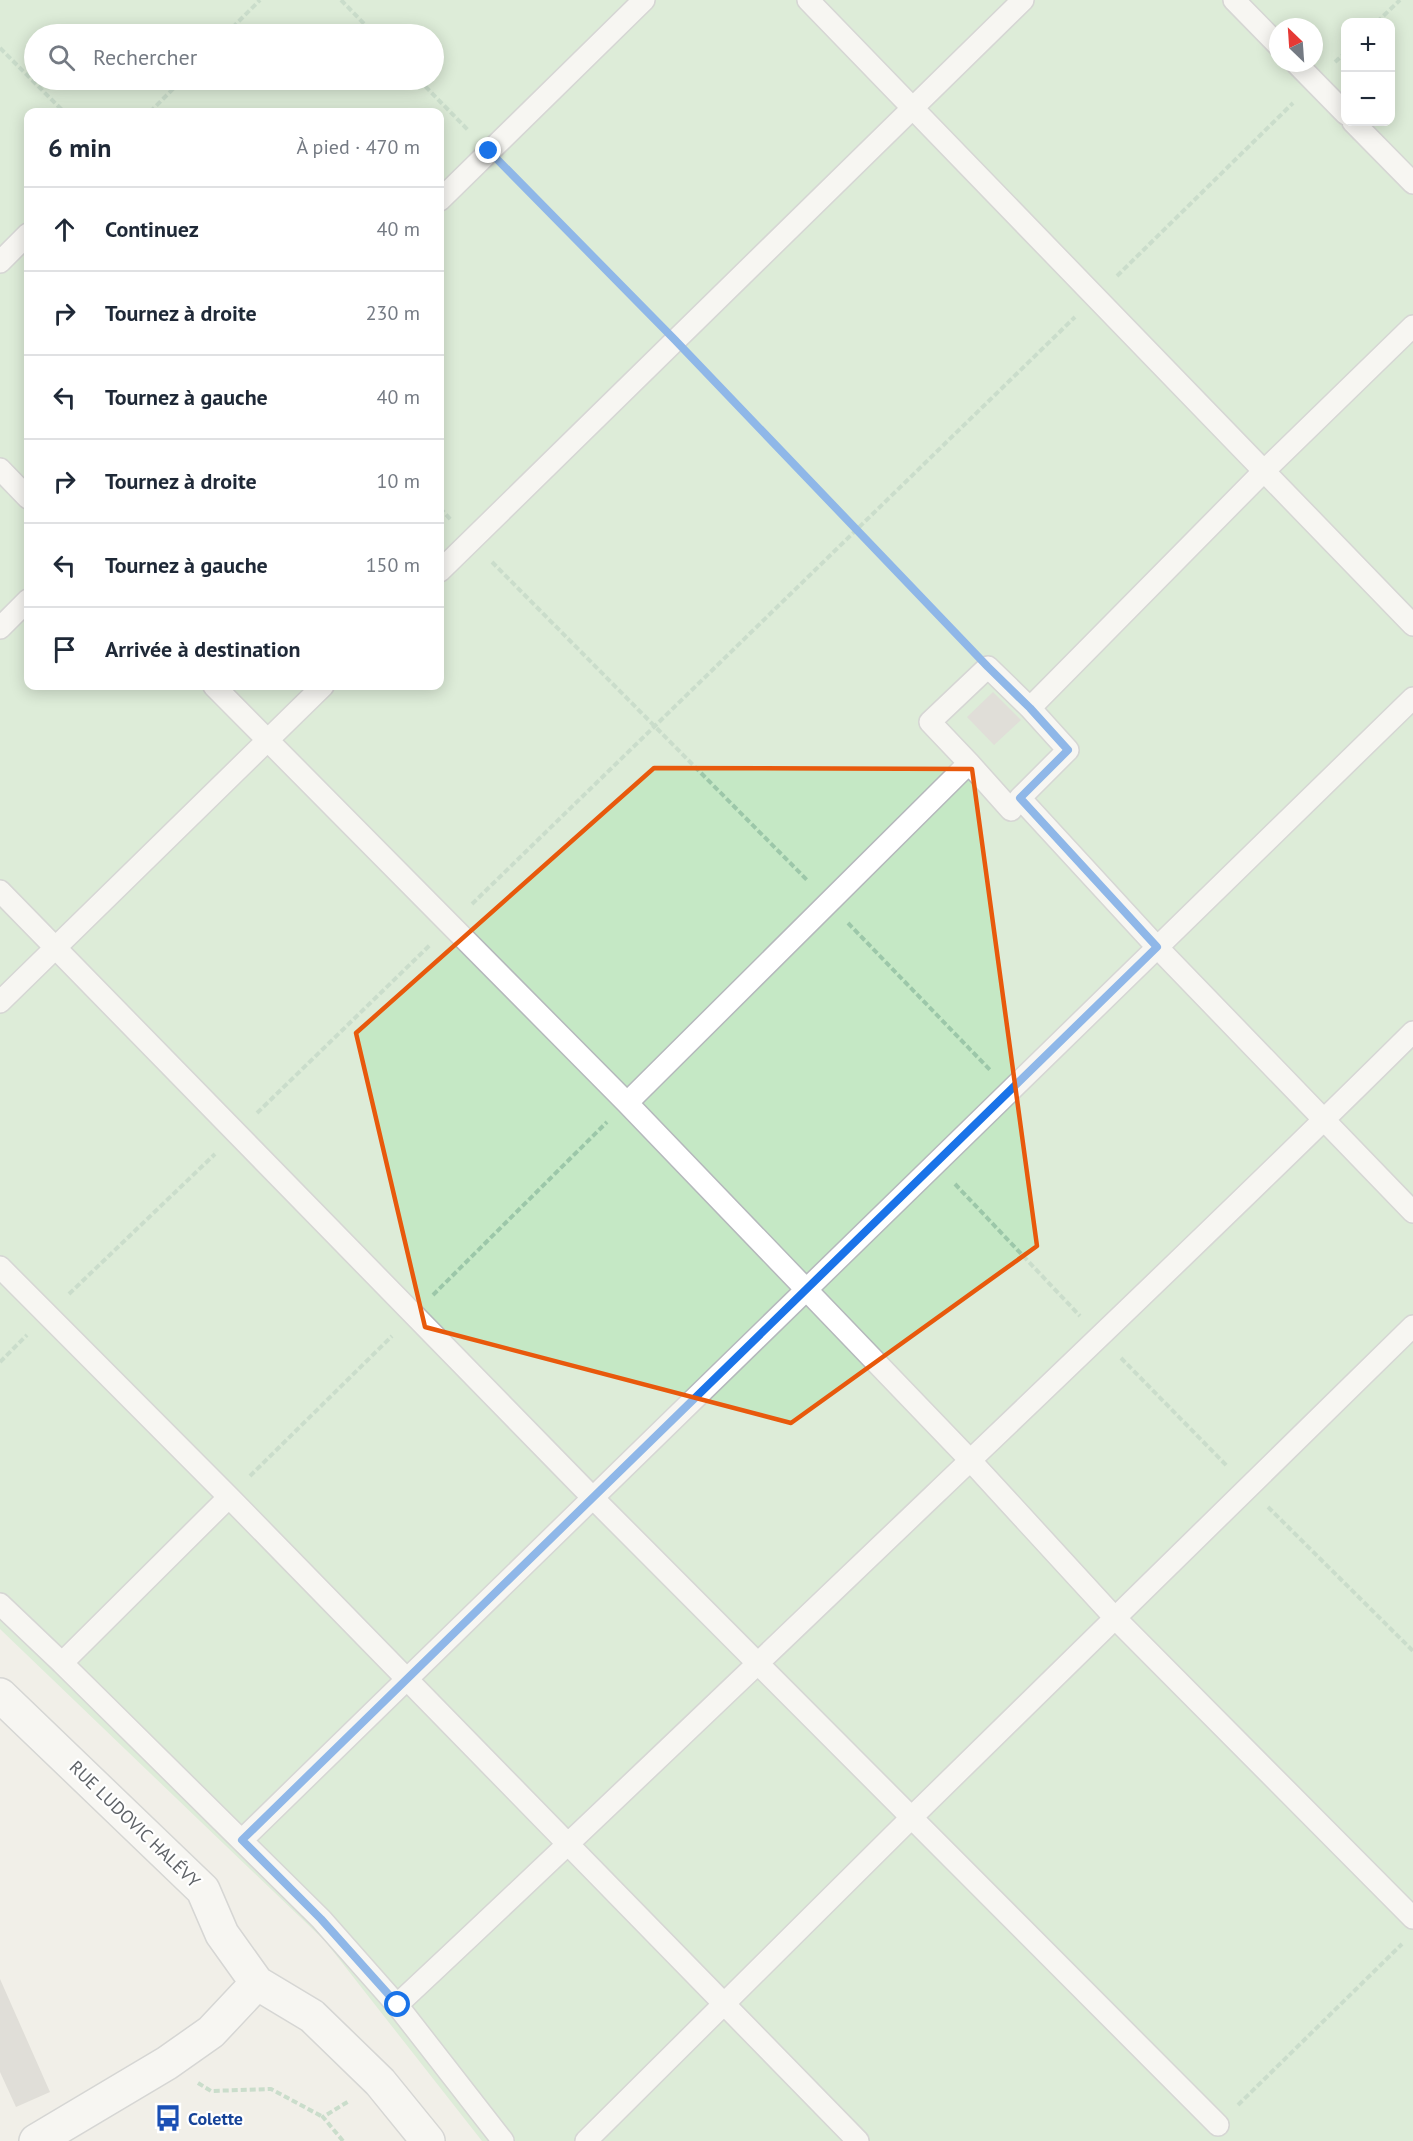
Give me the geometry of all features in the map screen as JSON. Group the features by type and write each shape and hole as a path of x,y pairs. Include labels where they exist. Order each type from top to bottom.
{"street":[{"name":"RUE LUDOVIC HALÉVY","path":"0,1695 203,1890 222,1934 257,1983 312,2016 380,2082 428,2141"},
{"path":"41,2140 166,2063 211,2032 257,1983"}],"lane":[{"path":"444,196 644,0"},
{"path":"808,0 1413,626"},
{"path":"444,567 1023,0"},
{"path":"1234,0 1269,36"},
{"path":"1305,72 1341,109"},
{"path":"1357,126 1413,183"},
{"path":"0,262 24,238"},
{"path":"1030,708 1264,471 1413,326"},
{"path":"0,469 24,494"},
{"path":"0,628 24,604"},
{"path":"988,667 1068,750 1011,810 930,722 988,667"},
{"path":"218,690 627,1103 808,1289 1115,1618 1413,1918"},
{"path":"0,1002 319,690"},
{"path":"242,1840 1413,698"},
{"path":"627,1103 969,763"},
{"path":"1020,798 1157,947 1413,1212"},
{"path":"0,891 593,1498 1218,2125"},
{"path":"398,2005 1324,1121 1413,1032"},
{"path":"0,1267 229,1497 858,2141"},
{"path":"586,2141 911,1818 1413,1326"},
{"path":"62,1663 229,1497"},
{"path":"0,1604 321,1919 398,2005 503,2141"}],"path":[{"path":"236,24 260,0"},
{"path":"340,0 364,24"},
{"path":"1381,18 1400,0"},
{"path":"0,48 24,72"},
{"path":"0,1362 1341,57"},
{"path":"42,90 60,108"},
{"path":"154,108 172,90"},
{"path":"429,90 675,340 988,667"},
{"path":"444,512 829,902 1011,1092"},
{"path":"936,1164 1099,1336 1413,1651"},
{"path":"1218,2125 1404,1941"},
{"path":"166,2063 211,2091 271,2089 323,2117 343,2141"},
{"path":"323,2117 380,2082"}],"highlighted area":[{"path":"654,768 972,769 1037,1246 791,1423 425,1327 356,1033"}],"green space":[{"path":"0,0 1413,0 1413,2141 482,2141 325,1941 0,1629"}],"building":[{"path":"993,692 1021,720 994,745 967,717"},
{"path":"0,1979 50,2092 16,2107 0,2072"}],"place":[{"name":"Colette","path":"168,2118"}],"route":[{"path":"398,2005 321,1919 242,1840 1157,947 1020,798 1068,750 675,340 489,151"}]}
